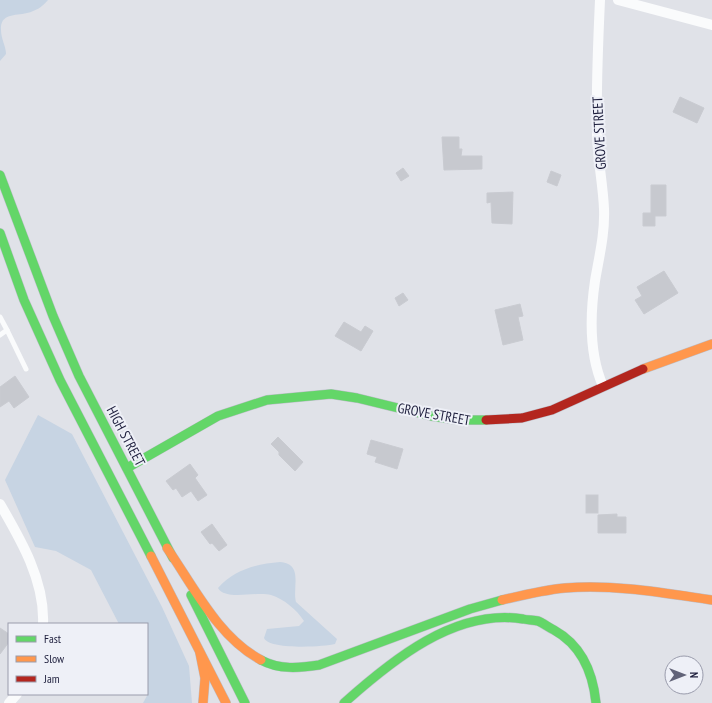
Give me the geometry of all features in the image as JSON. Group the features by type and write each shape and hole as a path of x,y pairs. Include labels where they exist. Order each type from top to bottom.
{"main road":[{"name":"HIGH STREET","path":"0,178 5,202 62,337 88,394 127,468 245,703"},
{"path":"0,233 24,300 51,361 140,532 226,703"},
{"path":"603,386 653,364 712,344"},
{"name":"GROVE STREET","path":"127,468 218,416 267,400 307,395 335,394 440,418 496,421 530,417 552,410 603,386"},
{"path":"167,548 214,617 232,640 254,657 269,664 286,667 319,665 480,606 540,591 575,588 618,588 712,600"},
{"path":"344,703 383,670 425,643 473,622 490,617 506,616 523,617 538,621 557,631 567,639 581,655 589,670 593,683 596,703"},
{"path":"200,653 205,678 203,703"}],"street":[{"name":"GROVE STREET","path":"600,0 597,71 597,132 604,209 604,233 595,283 592,322 595,362 603,386"},
{"path":"618,0 712,25"},
{"path":"0,504 28,559 38,583 43,612 43,623"},
{"path":"9,703 16,695"}],"lane":[{"path":"0,317 26,369"},
{"path":"0,335 7,330"}],"shaded area":[{"path":"0,0 48,0 36,10 9,16 3,21 1,25 1,33 6,54 0,61"},
{"path":"38,415 72,434 162,607 189,666 192,703 143,703 148,695 148,623 118,623 91,570 56,551 35,547 5,480"},
{"path":"280,562 292,567 295,572 296,602 337,639 335,644 297,647 268,642 264,638 267,629 299,626 304,621 298,613 281,599 271,595 234,595 222,592 218,588 238,572 262,564"}],"building":[{"path":"680,97 704,108 697,123 673,112"},
{"path":"442,137 459,137 459,149 462,149 461,156 482,156 482,169 444,170"},
{"path":"403,168 409,176 401,181 396,173"},
{"path":"551,171 561,175 557,186 547,182"},
{"path":"651,185 666,185 666,216 655,216 655,226 643,226 643,213 651,213"},
{"path":"513,192 512,224 492,223 491,202 487,203 487,193"},
{"path":"664,271 678,293 644,314 635,300 642,296 637,287"},
{"path":"403,293 408,300 399,306 395,298"},
{"path":"520,304 523,316 518,317 523,340 503,345 495,310"},
{"path":"344,322 361,332 365,326 373,331 361,351 335,336"},
{"path":"15,376 29,397 14,408 9,401 0,407 0,387"},
{"path":"278,437 303,462 295,471 279,455 279,452 271,444"},
{"path":"371,440 403,449 397,469 375,462 377,457 367,454"},
{"path":"190,464 198,475 195,478 207,495 198,501 191,491 182,497 176,488 173,490 166,481"},
{"path":"586,495 598,495 598,513 586,513"},
{"path":"617,514 617,517 626,517 626,533 598,533 598,515"},
{"path":"212,524 227,545 219,551 212,543 210,544 201,532"},
{"path":"0,628 8,633 8,643 0,654"}],"traffic: fast":[{"path":"0,175 53,316 79,376 173,558"},
{"path":"0,233 24,300 60,380 151,556"},
{"path":"127,468 218,416 267,400 331,394 357,398 431,416 458,420 486,420"},
{"path":"191,595 245,703"},
{"path":"261,660 282,667 319,665 470,609 502,600"},
{"path":"344,703 403,655 426,641 449,630 473,622 498,618 538,621 563,636 578,652 589,671 596,703"}],"traffic: slow":[{"path":"643,369 712,344"},
{"path":"167,548 197,595 219,625 246,650 261,660"},
{"path":"151,556 226,703"},
{"path":"502,600 549,590 584,587 621,588 712,600"},
{"path":"200,653 205,678 203,703"}],"traffic: jam":[{"path":"486,420 522,418 552,410 643,369"}]}
